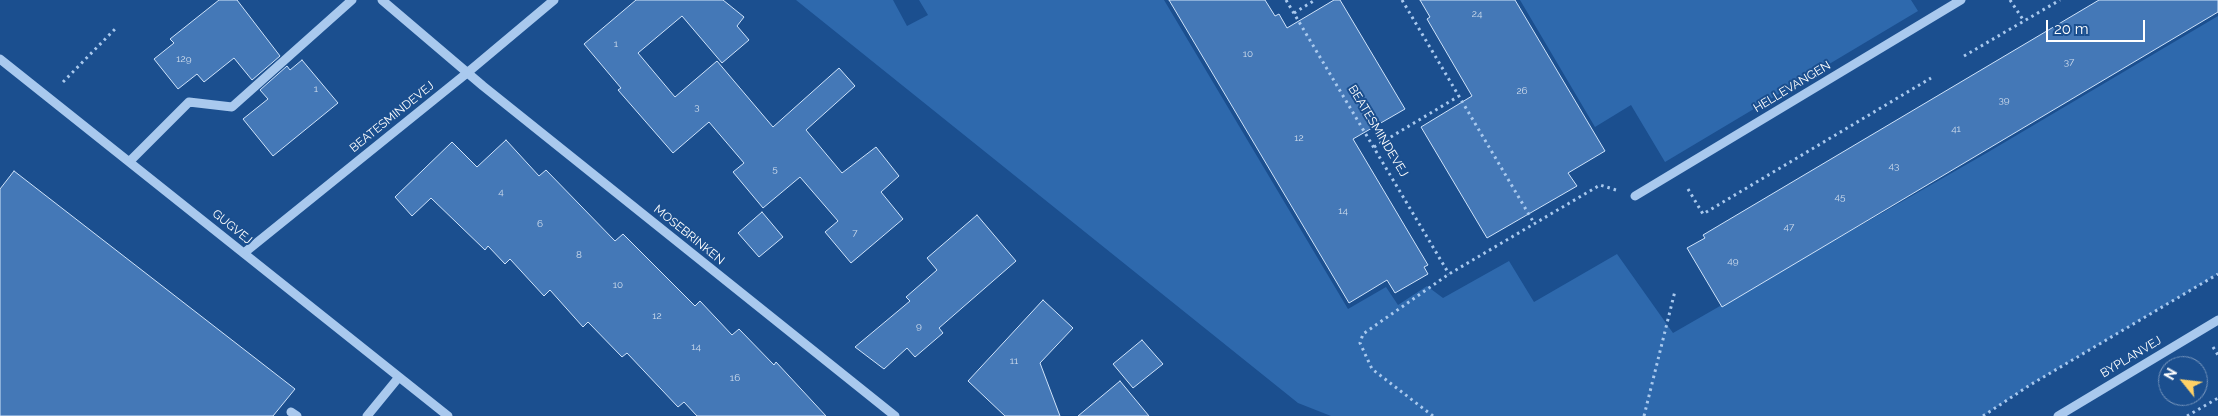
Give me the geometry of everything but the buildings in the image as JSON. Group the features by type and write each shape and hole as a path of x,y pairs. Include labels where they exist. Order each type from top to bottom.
{"street":[{"path":"130,161 189,102 232,108 352,0"},
{"name":"MOSEBRINKEN","path":"382,0 467,73 895,416"},
{"name":"BEATESMINDEVEJ","path":"244,252 467,73 554,0"},
{"name":"HELLEVANGEN","path":"1635,196 1961,0"},
{"name":"GUGVEJ","path":"0,58 448,416"},
{"name":"BYPLANVEJ","path":"2058,416 2218,320"},
{"path":"367,416 400,377"}],"path":[{"name":"BEATESMINDEVEJ","path":"1286,0 1449,274"},
{"path":"1294,13 1315,0"},
{"path":"1402,0 1534,223"},
{"path":"2010,0 2024,21"},
{"path":"1964,56 2060,0"},
{"path":"48,97 115,30"},
{"path":"1677,171 1703,214 1931,78"},
{"path":"1374,148 1459,96"},
{"path":"1433,416 1372,369 1360,343 1363,334 1449,274 1600,185 1635,196"},
{"path":"1983,416 2046,375 2218,274"},
{"path":"1644,416 1675,291"},
{"path":"2187,416 2218,398"}],"shaded area":[{"path":"796,0 893,0 907,26 928,15 919,0 1164,0 1348,309 1386,287 1398,305 1427,286 1443,298 1509,261 1534,302 1617,254 1673,333 1990,151 2218,16 2218,274 2030,385 1983,416 1331,416 1298,403"},
{"path":"1520,0 1911,0 1918,11 1665,162 1631,105 1595,127"}]}
